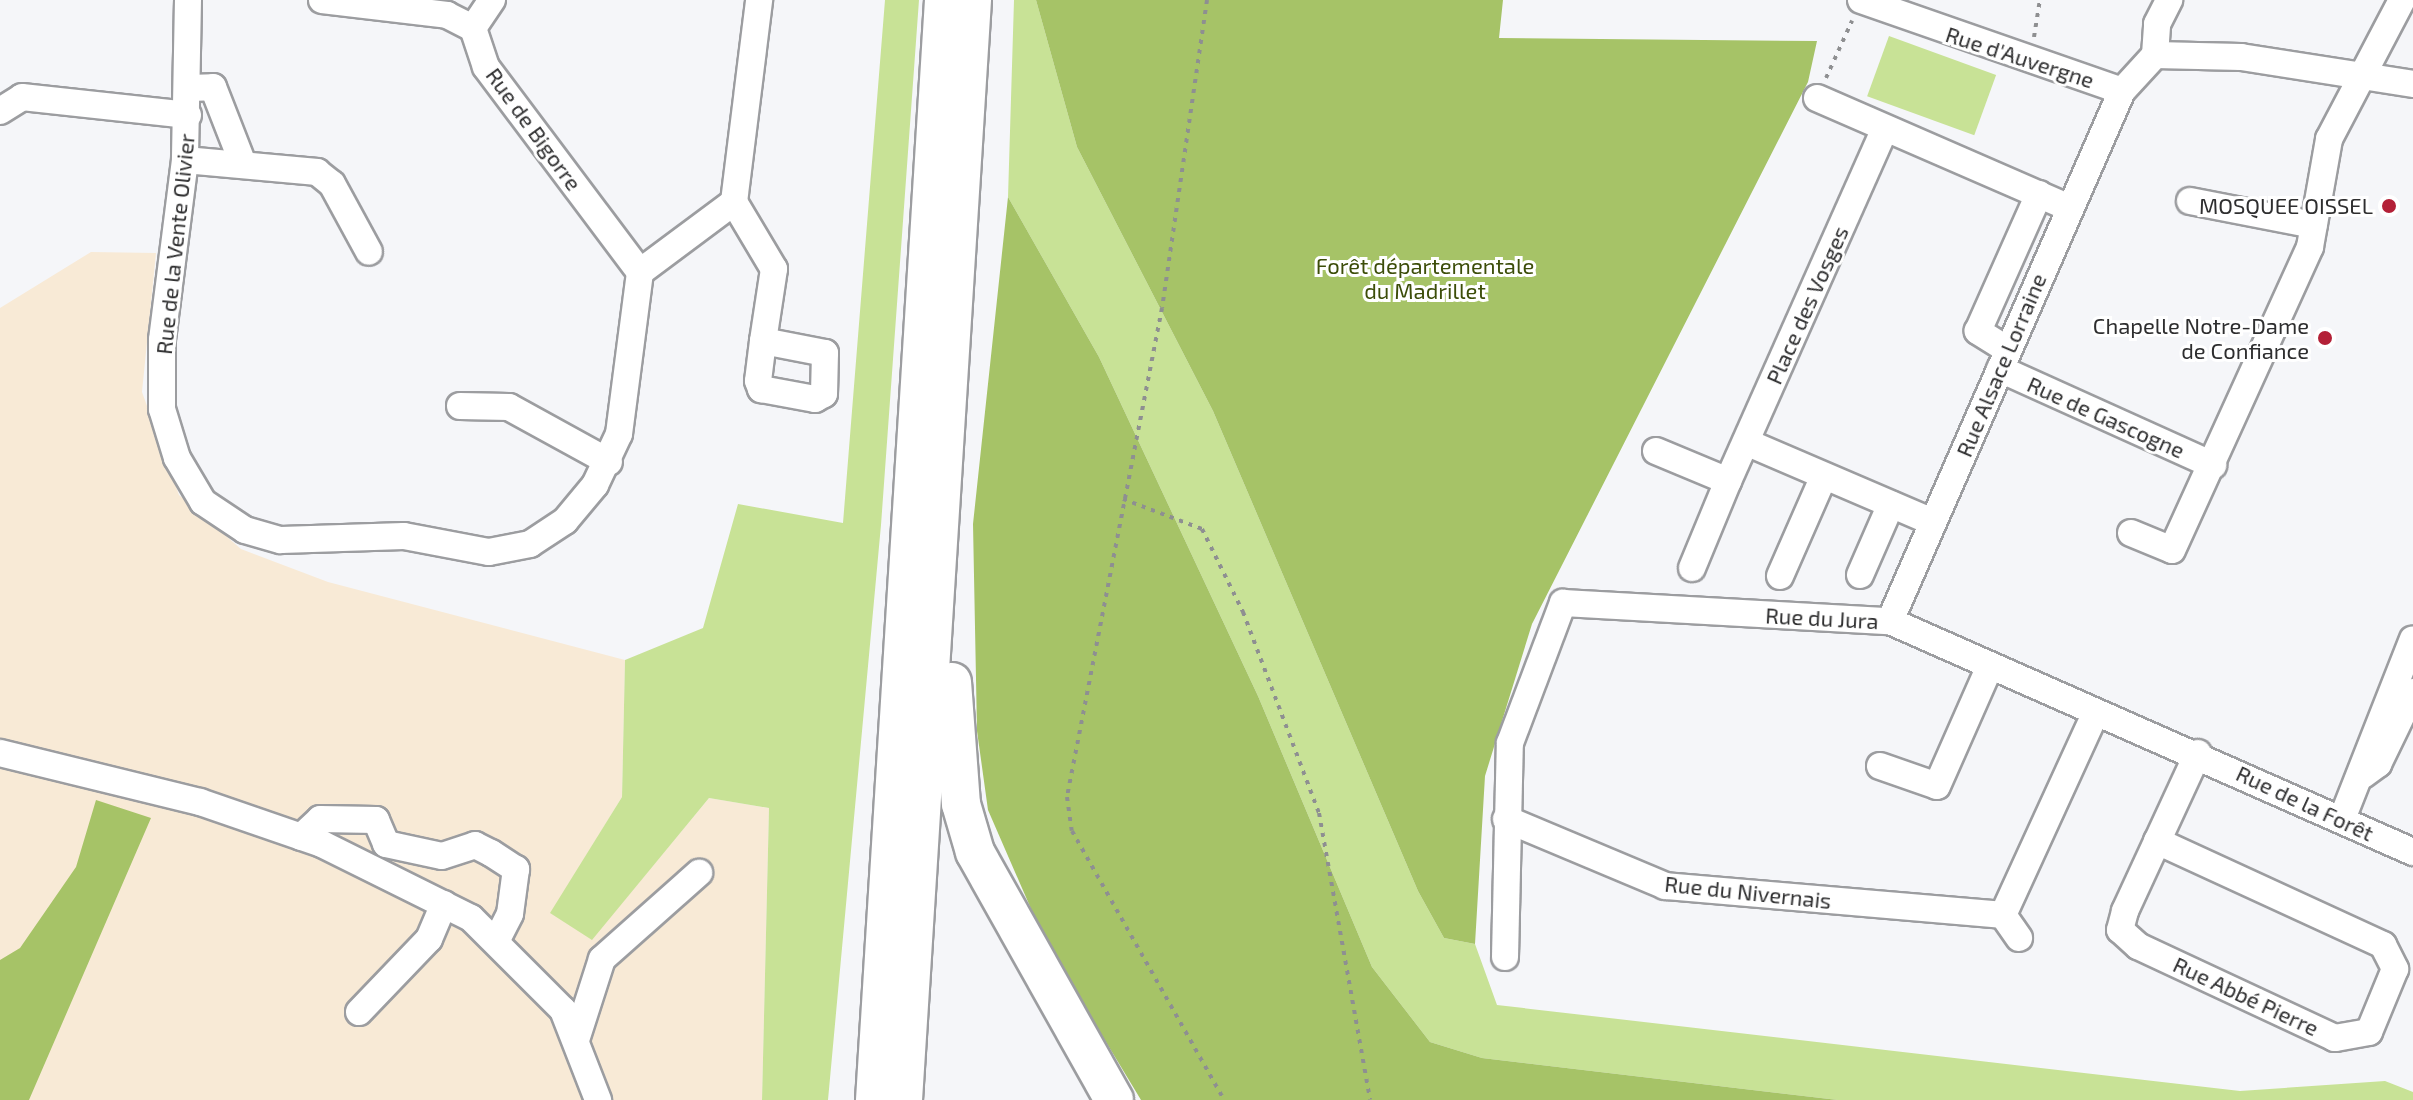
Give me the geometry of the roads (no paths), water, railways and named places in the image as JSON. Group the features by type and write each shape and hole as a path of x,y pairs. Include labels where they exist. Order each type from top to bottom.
{"highway":[{"path":"875,1100 877,1028 944,0"},
{"path":"903,1100 972,0"},
{"path":"944,471 957,529 952,678 961,804 995,897 1114,1100"},
{"path":"856,1100 877,1028"}],"street":[{"name":"Rue de la Vente Olivier","path":"188,0 188,115 162,340 162,409 177,458 203,502 245,530 281,540 389,535 489,552 530,544 565,521 609,462 640,272"},
{"path":"322,0 447,15 473,28 492,0"},
{"path":"759,0 734,202 774,269 763,341"},
{"path":"2169,0 2157,24 2155,55 2241,57 2413,84"},
{"name":"Rue de Gascogne","path":"2131,533 2172,550 2213,465 2314,225 2329,139 2357,74 2402,0"},
{"name":"Rue d'Auvergne","path":"1860,2 1912,12 2030,61 2122,91"},
{"name":"Rue de Bigorre","path":"473,28 486,67 640,272"},
{"name":"Rue Alsace Lorraine","path":"1890,621 2122,91 2155,55"},
{"path":"189,88 213,87 243,164"},
{"path":"0,111 22,97 188,115"},
{"path":"1817,98 2070,208"},
{"name":"Place des Vosges","path":"1692,568 1885,128"},
{"path":"185,160 317,172 332,184 369,252"},
{"name":"Rue de Gascogne","path":"2039,194 1978,331 2004,359 2213,465"},
{"path":"2190,201 2314,225"},
{"path":"640,272 734,202"},
{"path":"460,406 509,407 609,462"},
{"path":"1746,442 1933,522"},
{"path":"1656,451 1728,481"},
{"path":"1780,576 1824,476"},
{"path":"1860,575 1891,504"},
{"name":"Rue du Jura","path":"1506,819 1510,743 1563,603 1890,621 2095,714 2198,753"},
{"path":"2342,819 2363,775 2367,746 2413,639"},
{"path":"1880,766 1937,786 1990,666"},
{"path":"2363,775 2378,764 2413,692"},
{"path":"2019,938 2003,915 2095,714"},
{"path":"0,753 122,779 301,837 444,904 497,940 563,1010 598,1100"},
{"name":"Rue de la Forêt","path":"2198,753 2413,852"},
{"name":"Rue Abbé Pierre","path":"2157,841 2383,945 2395,969 2369,1032 2335,1038 2127,938 2121,921 2157,841 2198,753"},
{"path":"301,837 320,819 376,820 386,844 442,856 483,849 516,869 510,914 497,940"},
{"path":"1505,957 1506,819"},
{"name":"Rue du Nivernais","path":"1506,819 1665,886 2003,915"},
{"path":"576,1040 602,959 699,873"},
{"path":"359,1012 429,939 444,904"}],"place":[{"name":"MOSQUEE OISSEL","path":"2389,206"},
{"name":"Chapelle Notre-Dame de Confiance","path":"2325,338"}],"park label":[{"name":"Forêt départementale du Madrillet","path":"1425,278"}]}
